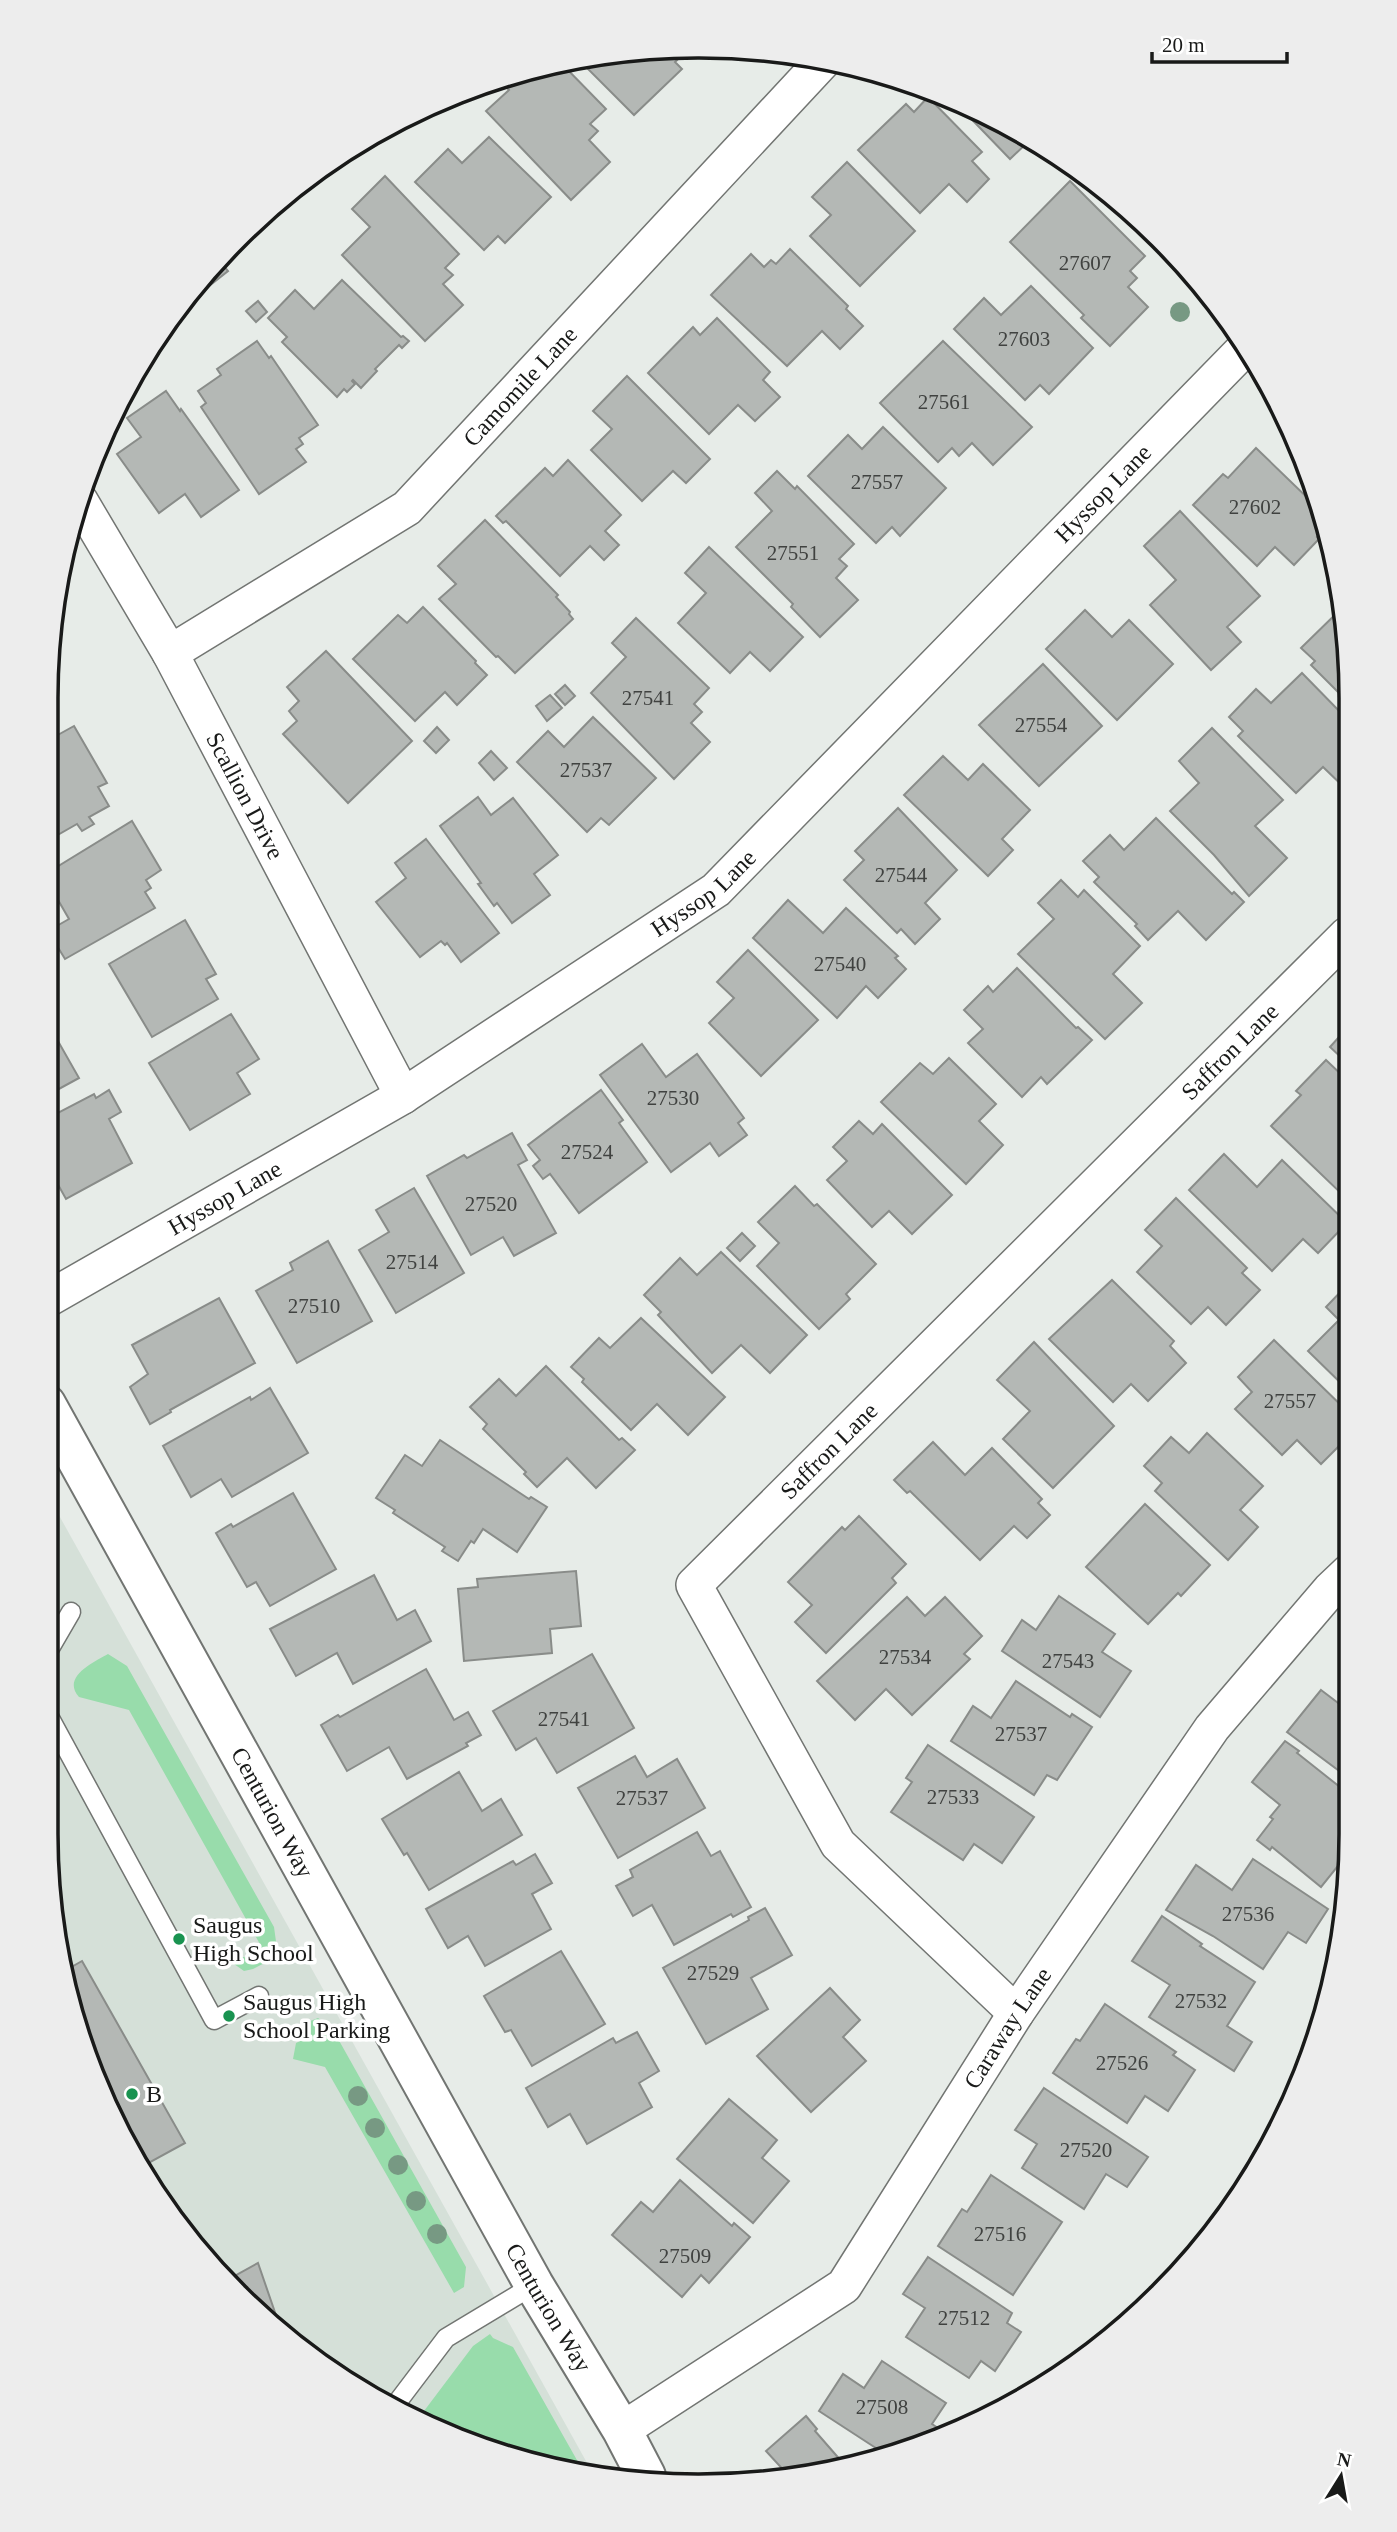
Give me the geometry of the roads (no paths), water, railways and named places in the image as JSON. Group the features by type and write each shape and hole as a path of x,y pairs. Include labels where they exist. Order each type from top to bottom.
{"street":[{"name":"Camomile Lane","path":"170,653 407,508 817,69"},
{"name":"Hyssop Lane","path":"58,1293 403,1096 716,890 1238,355"},
{"name":"Scallion Drive","path":"86,512 170,653 403,1096"},
{"name":"Saffron Lane","path":"1016,2013 838,1844 694,1585 1339,943"},
{"name":"Centurion Way","path":"58,1426 534,2285 622,2430 644,2472"},
{"name":"Caraway Lane","path":"622,2430 844,2286 1016,2013 1212,1728 1339,1582"}],"lane":[{"path":"58,1634 71,1612"},
{"path":"58,1733 214,2020 258,1996"},
{"path":"399,2400 446,2338 534,2285"}],"place":[{"name":"Saugus High School","path":"179,1939"},
{"name":"Saugus High School Parking","path":"229,2016"},
{"name":"B","path":"132,2094"}]}
